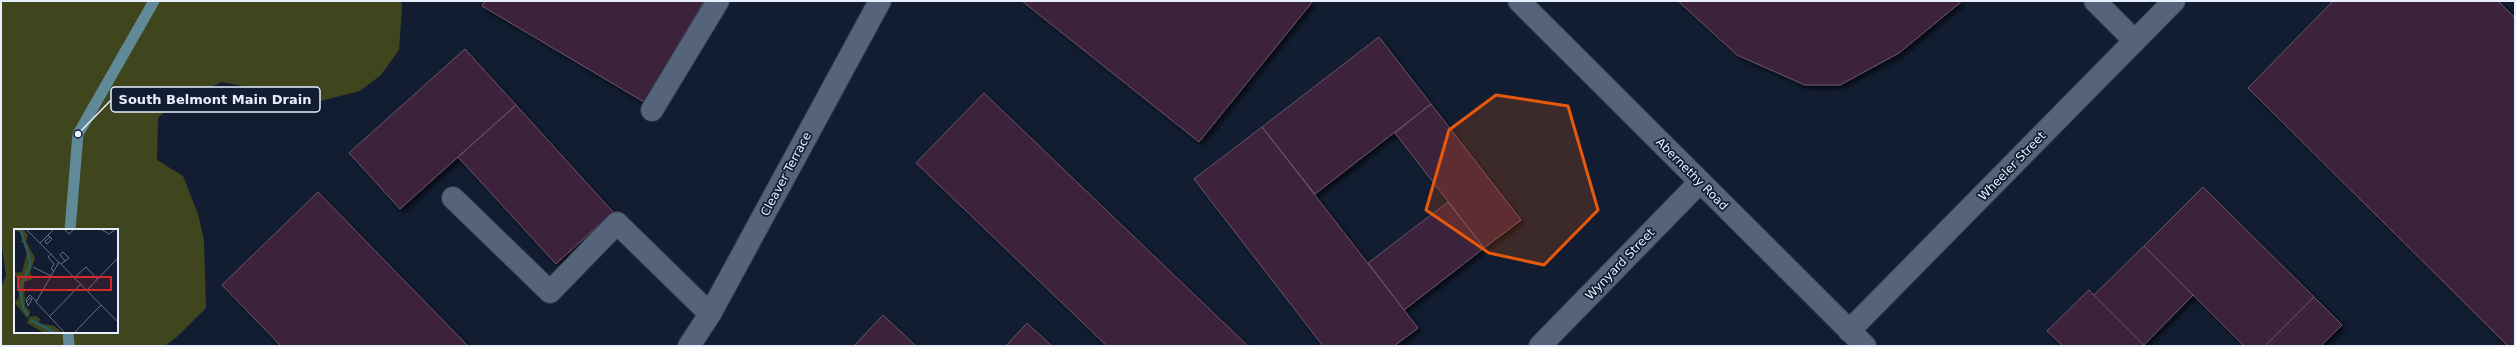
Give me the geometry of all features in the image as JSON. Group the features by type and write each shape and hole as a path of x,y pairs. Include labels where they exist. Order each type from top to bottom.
{"street":[{"path":"652,110 718,1"},
{"name":"Cleaver Terrace","path":"689,346 710,314 880,1"},
{"path":"2095,1 2135,41"},
{"name":"Wheeler Street","path":"1849,331 2174,1"},
{"name":"Abernethy Road","path":"1523,2 1700,182 1865,346"},
{"name":"Wynyard Street","path":"1540,346 1700,182"},
{"path":"453,198 550,292 617,224 710,314"}],"highlighted area":[{"path":"1496,95 1568,106 1598,210 1544,265 1489,253 1426,210 1449,130"}],"green space":[{"path":"1,1 401,1 402,8 399,50 381,75 360,91 316,102 281,98 252,88 222,82 174,103 158,118 157,160 183,176 198,214 204,240 206,308 178,336 165,346 1,346 1,287 6,276 1,239"}],"building":[{"path":"485,1 704,1 644,102 482,6"},
{"path":"1022,1 1313,1 1199,142"},
{"path":"1678,1 1962,1 1899,53 1840,85 1805,85 1737,55"},
{"path":"2333,1 2498,1 2515,18 2515,346 2508,346 2248,88"},
{"path":"1379,37 1431,104 1315,194 1262,127"},
{"path":"465,49 516,105 400,209 349,153"},
{"path":"984,93 1248,346 1107,346 916,163"},
{"path":"1431,104 1521,220 1484,248 1395,133"},
{"path":"516,105 613,212 556,264 458,157"},
{"path":"1262,127 1418,328 1394,346 1323,346 1194,179"},
{"path":"2203,187 2314,297 2265,346 2244,346 2144,246"},
{"path":"318,192 468,346 281,346 222,285"},
{"path":"1448,202 1484,248 1404,310 1368,263"},
{"path":"2144,246 2193,295 2144,345 2094,295"},
{"path":"2089,290 2145,346 2063,346 2047,331"},
{"path":"2314,297 2342,325 2321,346 2265,346"},
{"path":"883,315 916,346 854,346"},
{"path":"1027,323 1052,346 1006,346"}],"waterway":[{"path":"70,229 78,134 154,1"},
{"path":"68,333 69,346"}],"place":[{"name":"South Belmont Main Drain","path":"78,134"}]}
